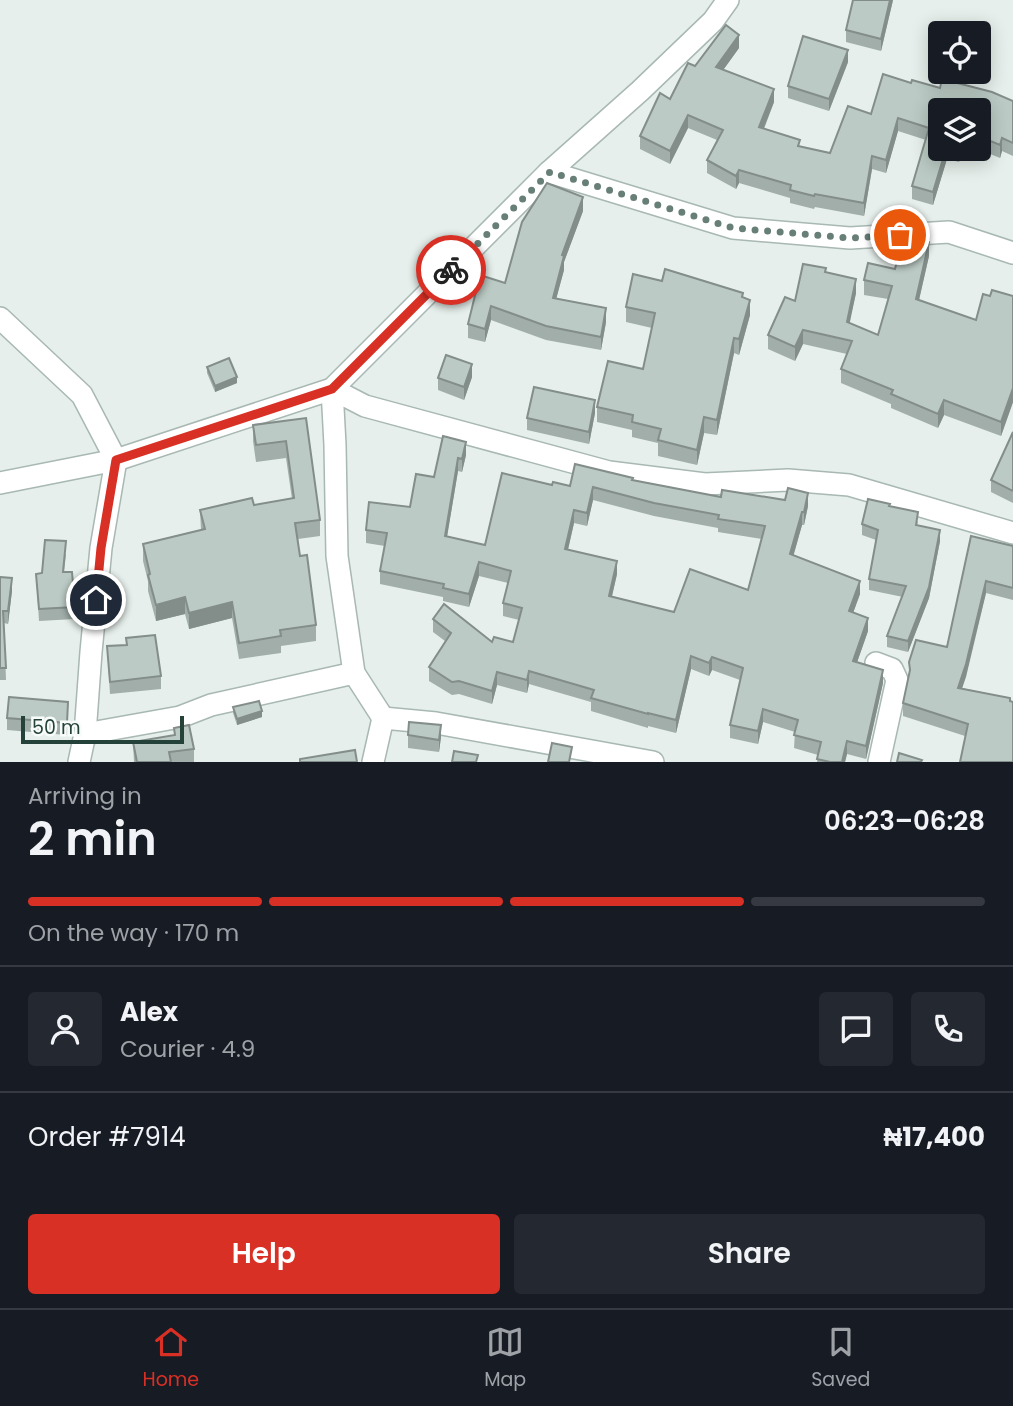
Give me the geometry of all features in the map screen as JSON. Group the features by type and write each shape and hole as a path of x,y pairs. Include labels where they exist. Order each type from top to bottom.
{"street":[{"path":"0,484 116,460 332,389 550,172 713,21 727,0"},
{"path":"550,172 733,228 850,238 949,232 1013,253"},
{"path":"0,318 82,395 116,460 101,548 85,734 79,762"},
{"path":"332,389 365,406 609,471 705,484 788,480 849,485 1013,533"},
{"path":"332,389 337,556 354,673 383,718 373,762"},
{"path":"876,663 892,669 897,680 879,762"},
{"path":"85,734 180,717 211,705 354,673"},
{"path":"383,718 436,723 653,762"}],"building":[{"path":"853,0 890,0 881,39 846,30"},
{"path":"726,25 739,35 716,67 774,89 759,127 800,140 798,146 830,153 848,106 871,114 883,74 940,88 941,84 961,84 1013,101 1013,143 1002,138 1000,145 991,141 991,98 928,98 928,128 898,118 886,160 872,156 864,203 815,194 814,196 790,190 791,185 739,170 736,176 707,160 723,130 688,115 670,151 640,136 660,93 670,99 688,63 695,66"},
{"path":"803,36 848,50 829,99 788,86"},
{"path":"928,131 928,161 942,161 933,192 912,186"},
{"path":"547,183 583,197 562,255 564,256 553,298 606,308 601,337 546,326 491,306 485,329 468,324 480,275 505,283 522,222"},
{"path":"903,236 929,242 916,299 976,320 983,294 990,296 992,290 1013,296 1013,388 1001,422 944,400 938,414 891,394 893,390 841,369 852,341 803,330 795,347 768,335 785,297 795,301 803,264 826,268 825,272 856,279 847,322 878,335 892,286 864,280 868,263 895,269"},
{"path":"665,269 743,293 742,297 750,300 739,339 734,338 717,420 704,417 697,450 658,440 661,429 632,422 633,415 597,407 608,361 643,369 655,313 626,307 633,274 662,281"},
{"path":"446,355 472,364 464,387 438,378"},
{"path":"229,358 237,377 215,386 207,367"},
{"path":"534,387 595,400 589,432 527,418"},
{"path":"306,418 320,520 295,523 300,556 307,555 316,625 280,630 281,636 239,643 232,602 189,613 185,597 156,605 143,544 205,529 200,510 252,498 254,505 294,498 286,441 256,445 253,425"},
{"path":"1013,432 1013,491 991,480"},
{"path":"443,436 466,442 462,459 458,458 445,536 485,545 502,473 552,485 553,482 570,486 575,464 633,478 632,480 721,497 722,490 785,500 788,488 808,493 790,554 860,581 849,611 868,618 853,661 883,670 866,746 847,741 842,762 830,762 817,759 821,742 794,735 798,720 763,709 758,731 730,725 743,668 712,657 709,663 691,656 676,720 591,698 594,690 529,671 527,680 497,672 492,691 459,681 452,682 429,667 451,633 433,619 444,604 492,642 494,637 513,642 522,608 503,603 511,571 479,562 469,594 443,588 444,584 380,571 387,533 366,530 369,502 410,507 416,474 434,477","holes":["593,487 654,503 719,515 718,519 765,526 748,590 690,569 674,612 609,596 617,561 565,549 574,510 587,513"]},
{"path":"868,499 918,512 916,525 940,530 929,587 908,641 887,636 906,586 869,579 878,530 862,524"},
{"path":"971,536 1013,546 1013,588 986,581 958,688 1010,698 1013,702 1013,762 960,762 968,724 903,703 910,670 909,662 916,640 947,647"},
{"path":"45,540 66,541 63,572 72,572 75,607 39,609 36,574 42,573"},
{"path":"0,577 12,578 8,611 3,611 6,668 0,668"},
{"path":"155,635 161,676 110,682 107,646 127,645 126,638"},
{"path":"9,697 68,702 67,723 7,718"},
{"path":"259,701 262,711 237,719 233,707"},
{"path":"409,722 441,725 439,740 408,735"},
{"path":"189,725 194,749 169,752 171,762 137,762 133,742 175,735 174,728"},
{"path":"552,743 572,747 569,762 548,762"},
{"path":"355,750 357,762 300,762 300,759"},
{"path":"454,751 478,755 476,762 452,762"},
{"path":"899,753 922,760 897,762"}],"way so far":[{"path":"451,270 550,172 733,228 850,238 900,235"}],"route":[{"path":"96,600 101,548 116,460 332,389 451,270"}]}
